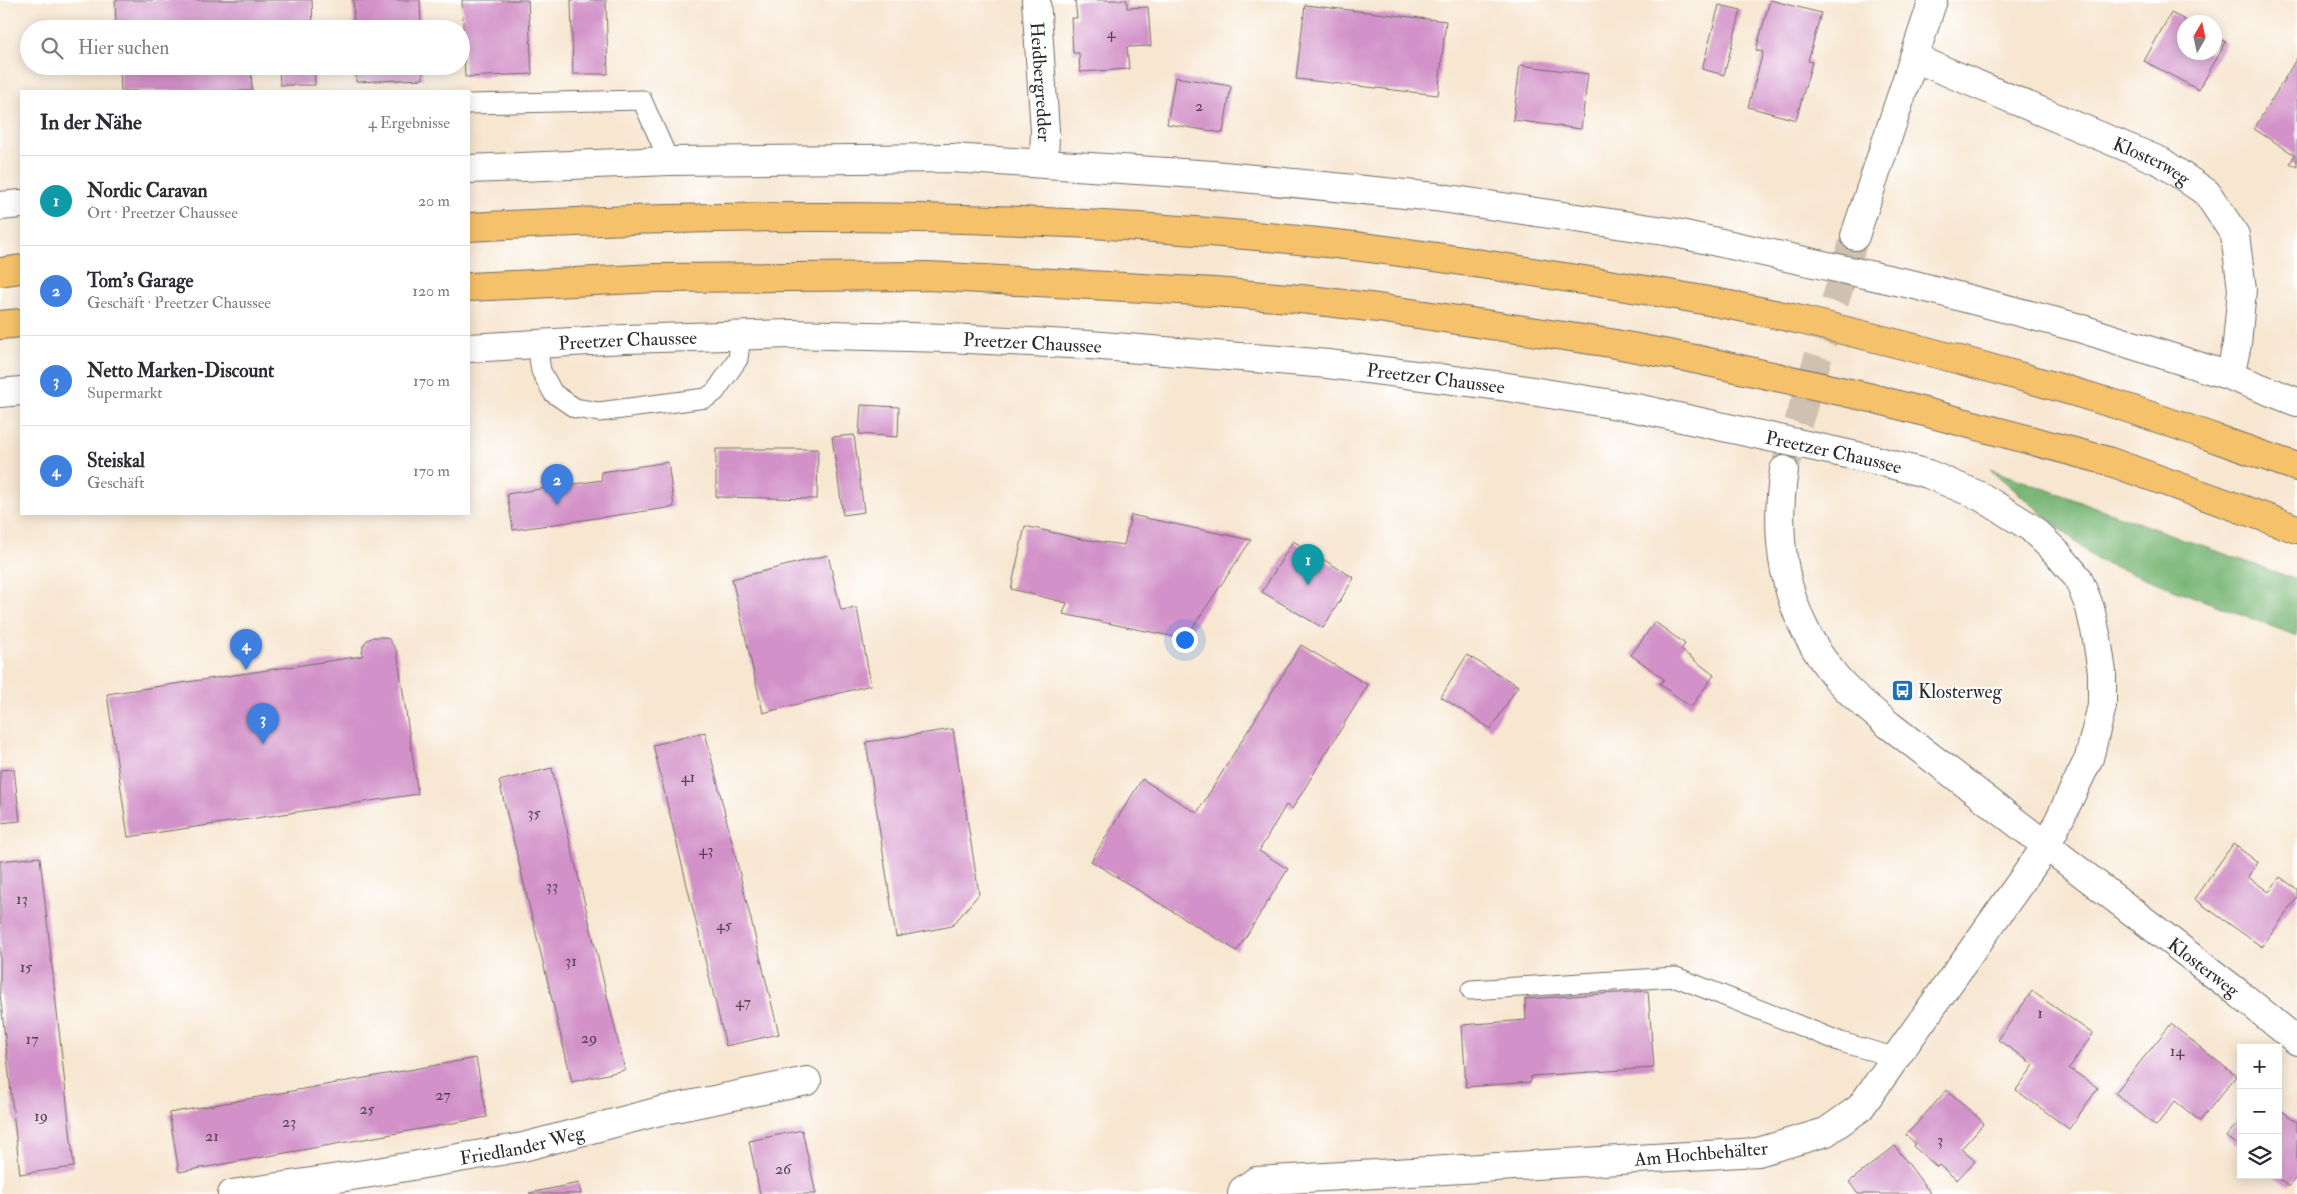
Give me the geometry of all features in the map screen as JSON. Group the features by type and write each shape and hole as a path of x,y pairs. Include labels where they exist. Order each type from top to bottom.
{"highway":[{"path":"470,227 766,218 945,218 1138,227 1335,244 1455,259 1640,289 1811,322 1970,362 2123,407 2297,468"},
{"path":"0,272 20,269"},
{"path":"470,287 657,278 928,276 1301,298 1386,309 1610,343 1695,358 1872,398 2108,460 2297,529"},
{"path":"0,325 20,323"}],"street":[{"name":"Heidbergredder","path":"1036,0 1045,131 1044,164"},
{"path":"1855,236 1934,0"},
{"name":"Klosterweg","path":"1914,58 2162,162 2207,193 2235,235 2242,288 2237,344 2230,376"},
{"path":"470,169 669,161 952,158 1214,175 1435,197 1671,232 1915,284 2076,327 2230,376 2297,402"},
{"path":"0,206 20,204"},
{"name":"Preetzer Chaussee","path":"470,348 741,335 947,338 1217,354 1381,370 1636,408 1875,460 1928,474 1980,496 2030,527 2057,553 2078,578 2090,608 2102,672 2102,706 2089,758 2047,845"},
{"path":"0,393 20,391"},
{"name":"Klosterweg","path":"1784,470 1779,504 1780,549 1787,584 1798,615 1813,646 1831,672 1856,698 1889,725 2241,995 2297,1041"},
{"name":"Am Hochbehälter","path":"1243,1192 1256,1181 1758,1152 1826,1132 1860,1108 2047,845"},
{"name":"Friedlander Weg","path":"232,1194 523,1147 660,1111 806,1081"}],"lane":[{"path":"470,104 642,100 669,161"},
{"path":"536,344 541,371 553,393 575,408 599,412 706,398 715,392 738,359 741,335"},
{"path":"1471,990 1676,977 1841,1042 1897,1058"}],"green space":[{"path":"1990,469 2297,580 2297,636 2097,560"}],"building":[{"path":"115,0 312,0 313,20 116,20"},
{"path":"353,0 420,0 421,20 354,20"},
{"path":"462,0 528,0 532,74 465,77 465,75 470,75 470,20 463,20"},
{"path":"571,0 606,0 608,74 573,74"},
{"path":"1075,0 1127,0 1127,8 1148,7 1151,46 1127,47 1129,69 1080,72 1079,53 1073,53 1071,18 1077,18"},
{"path":"1770,0 1821,13 1808,61 1812,62 1796,120 1748,107 1763,52 1756,50"},
{"path":"1305,5 1446,21 1438,95 1296,79"},
{"path":"1719,5 1741,10 1724,75 1702,69"},
{"path":"2171,13 2177,16 2177,60 2216,60 2199,90 2144,61"},
{"path":"2222,40 2226,42 2222,49"},
{"path":"2297,58 2297,167 2290,163 2295,155 2254,129"},
{"path":"1520,65 1588,74 1581,129 1513,120"},
{"path":"120,75 251,75 252,90 121,90"},
{"path":"279,75 314,75 315,85 280,85"},
{"path":"356,75 423,75 423,79 356,82"},
{"path":"1175,77 1231,86 1223,133 1167,124"},
{"path":"861,405 899,407 898,437 859,434"},
{"path":"854,435 864,512 843,515 832,437"},
{"path":"716,449 818,449 817,499 716,497"},
{"path":"668,462 674,507 513,530 507,494 602,480 601,472"},
{"path":"1131,515 1251,540 1185,639 1063,614 1067,603 1011,589 1025,526 1081,539 1124,545"},
{"path":"1293,541 1354,578 1323,628 1262,592"},
{"path":"828,555 841,610 857,608 871,685 763,713 732,579"},
{"path":"1655,622 1685,644 1681,650 1714,675 1691,707 1660,684 1664,679 1631,655"},
{"path":"374,637 389,639 397,651 418,794 128,837 107,694 362,656 363,646 367,640"},
{"path":"1301,645 1368,685 1292,809 1286,805 1259,851 1288,869 1237,951 1091,861 1142,779 1197,813"},
{"path":"1467,655 1518,686 1491,729 1441,697"},
{"path":"953,729 979,894 952,926 896,937 866,742"},
{"path":"705,732 779,1034 726,1046 653,745"},
{"path":"552,768 625,1070 572,1082 499,781"},
{"path":"14,769 20,821 0,823 0,770"},
{"path":"2233,844 2258,862 2248,877 2269,892 2280,877 2297,889 2297,898 2262,947 2194,899"},
{"path":"40,857 74,1167 20,1174 0,993 0,861"},
{"path":"1648,991 1654,1068 1531,1076 1531,1082 1466,1087 1462,1025 1526,1020 1525,999"},
{"path":"2032,991 2093,1034 2069,1068 2098,1088 2069,1129 2016,1090 2034,1065 1998,1040"},
{"path":"2171,1024 2236,1076 2200,1121 2175,1101 2156,1126 2115,1093"},
{"path":"476,1058 487,1117 179,1172 169,1113"},
{"path":"1947,1090 1984,1123 1961,1149 1975,1161 1957,1180 1939,1165 1937,1167 1913,1146 1915,1143 1906,1135"},
{"path":"2282,1111 2297,1122 2297,1176 2289,1187 2279,1179 2282,1179"},
{"path":"2237,1124 2237,1145 2226,1137"},
{"path":"802,1130 816,1194 760,1194 749,1141"},
{"path":"1895,1146 1931,1194 1858,1194 1849,1182"},
{"path":"579,1183 581,1194 529,1193"}],"tunnel":[{"path":"1786,463 1855,236"}],"place":[{"name":"Tom's Garage","path":"557,505"},
{"name":"Nordic Caravan","path":"1308,585"},
{"name":"Steiskal","path":"246,670"},
{"name":"Klosterweg","path":"1902,691"},
{"name":"Netto Marken-Discount","path":"263,744"}]}
